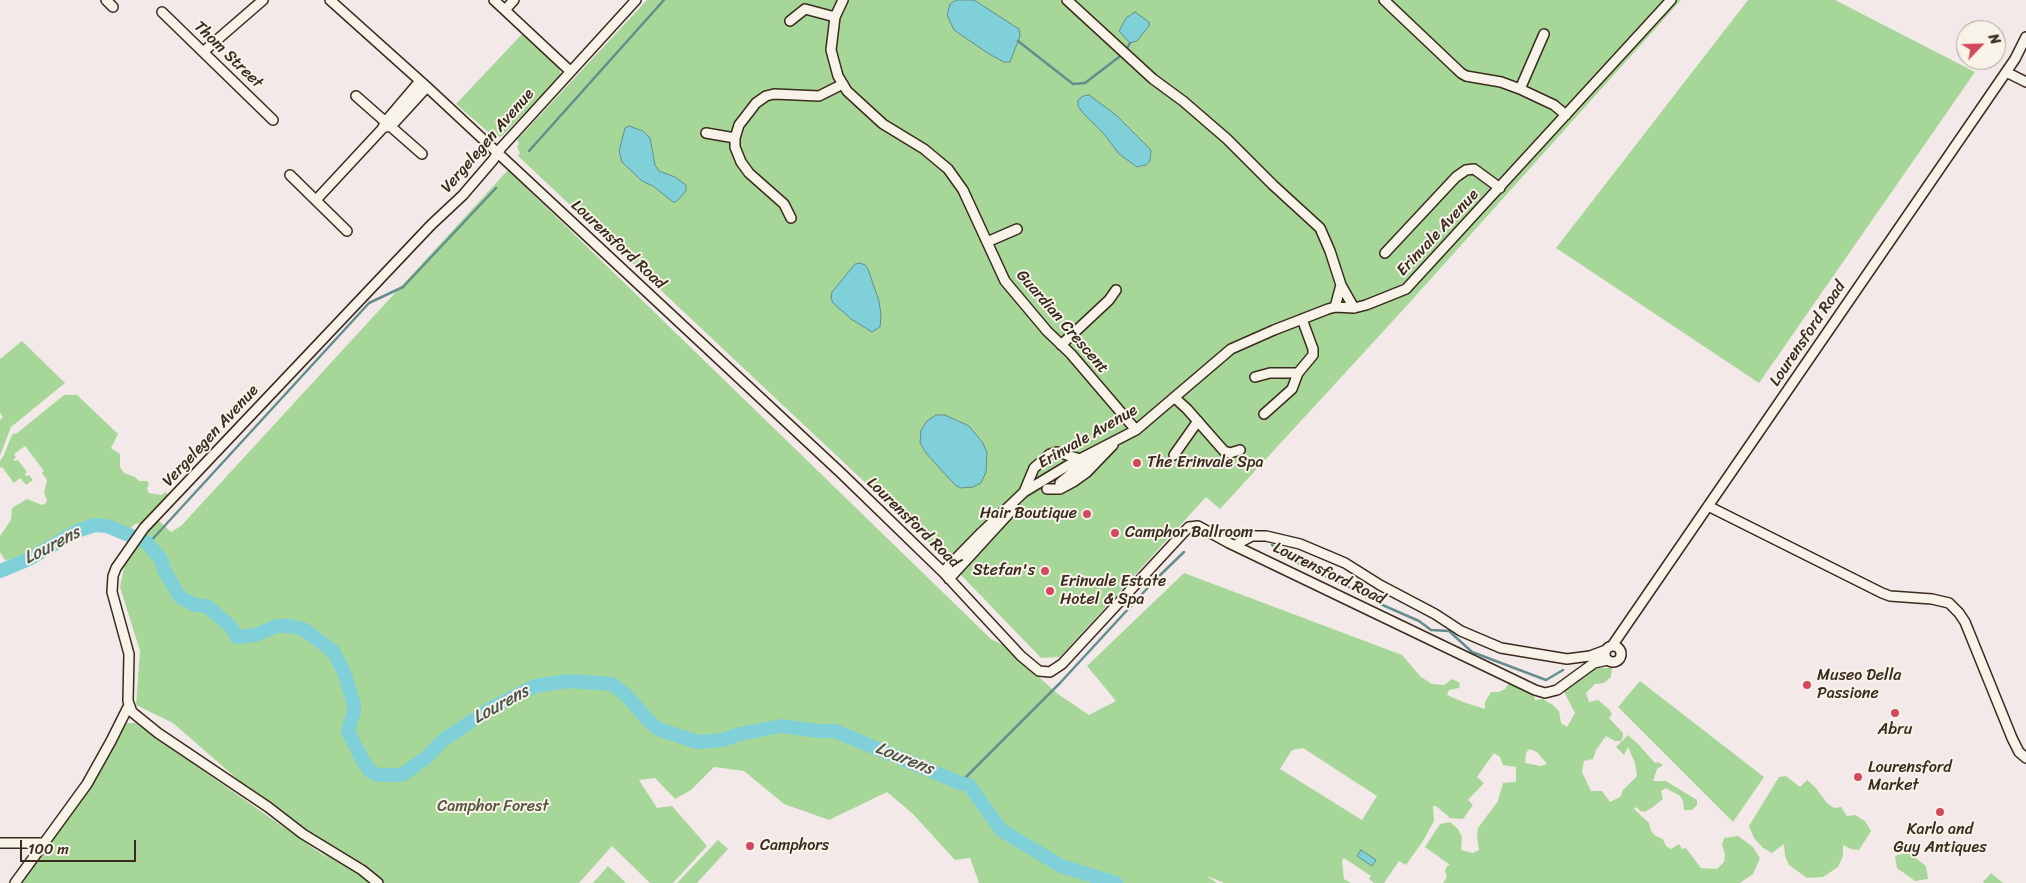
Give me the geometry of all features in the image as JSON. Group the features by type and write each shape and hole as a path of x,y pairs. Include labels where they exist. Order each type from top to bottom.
{"street":[{"path":"203,52 263,0"},
{"name":"Lourensford Road","path":"330,0 424,84 841,473 946,576 1021,656 1035,668 1045,673 1052,671 1062,664 1189,527 1198,526 1535,690 1551,692 1562,687 1594,663 1608,660"},
{"path":"494,0 570,71"},
{"path":"505,10 514,0"},
{"name":"Vergelegen Avenue","path":"129,705 128,648 111,584 116,568 144,528 431,225 463,195 497,153 636,0"},
{"name":"Guardian Crescent","path":"843,0 834,18 830,50 834,67 843,84 855,99 882,124 924,149 948,169 963,190 1005,282 1046,332 1061,345 1099,386 1136,430"},
{"path":"1066,0 1153,79 1196,112 1316,223 1325,236 1340,285 1354,308"},
{"path":"1384,0 1461,73 1466,76 1501,82 1520,89 1554,105 1566,114"},
{"name":"Erinvale Avenue","path":"946,576 980,533 1025,493 1080,459 1136,430 1231,349 1334,307 1354,308 1406,289 1671,0"},
{"path":"790,22 804,9 834,18"},
{"name":"Thom Street","path":"162,12 273,120"},
{"path":"1520,89 1544,34"},
{"name":"Lourensford Road","path":"1609,648 2006,72 2026,37"},
{"path":"2006,72 2026,82"},
{"path":"316,200 424,84"},
{"path":"791,218 784,204 748,173 741,162 735,147 735,138 741,121 756,103 766,96 774,94 819,96 843,84"},
{"path":"356,96 386,125 422,154"},
{"path":"706,133 735,138"},
{"path":"1385,253 1456,177 1466,170 1474,169 1500,188"},
{"path":"290,176 347,231"},
{"path":"987,242 1017,229"},
{"path":"1334,307 1340,285"},
{"path":"1061,345 1109,300 1116,290"},
{"path":"1264,414 1292,389 1296,383 1298,373 1313,353 1302,319"},
{"path":"1255,377 1270,372 1298,373"},
{"path":"1174,398 1198,421 1224,451 1230,453 1240,450"},
{"path":"1174,455 1198,421"},
{"path":"1025,493 1060,489 1084,475 1118,439"},
{"path":"1047,489 1068,479 1099,449"},
{"path":"1025,493 1034,468 1050,454 1057,452 1080,459"},
{"path":"1708,506 1882,593 1890,596 1932,599 1949,603 1965,622 2012,738 2022,756 2026,758"},
{"path":"1235,545 1252,536 1266,536 1300,544 1345,563 1380,585 1435,614 1461,631 1501,648 1567,659 1590,656 1609,648 1620,651 1620,658 1615,662 1608,660 1606,657 1609,648"},
{"path":"15,883 87,784 112,741 129,705"},
{"path":"129,705 136,716 158,733 268,807 303,834 362,870 378,883"},
{"path":"0,844 43,842"}],"green space":[{"path":"647,0 1681,0 1402,311 1220,509 1206,497 1060,657 1041,658 939,552 518,156 520,153 517,147 519,143 517,140"},
{"path":"1748,0 1835,0 1956,62 1956,70 1971,70 1975,72 1759,383 1556,248"},
{"path":"523,33 559,66 561,76 502,136 495,138 456,104"},
{"name":"Camphor Forest","path":"508,170 991,639 1003,645 1058,694 1089,715 1116,701 1087,666 1184,573 1402,655 1421,677 1432,684 1444,685 1452,679 1460,683 1459,688 1449,690 1447,695 1485,709 1485,702 1491,692 1499,692 1505,689 1510,682 1534,695 1535,700 1543,699 1553,705 1559,711 1561,723 1567,727 1575,713 1563,690 1590,670 1612,668 1611,677 1604,683 1595,684 1586,693 1589,702 1598,700 1610,710 1612,714 1609,718 1623,733 1623,737 1621,741 1615,741 1606,736 1596,750 1593,759 1584,761 1582,772 1591,791 1602,791 1610,802 1620,797 1623,790 1637,776 1635,763 1628,747 1624,755 1616,747 1628,735 1655,763 1658,762 1663,765 1657,769 1653,781 1666,781 1697,800 1697,805 1692,810 1684,810 1683,801 1680,796 1666,788 1661,791 1663,799 1653,807 1645,812 1640,811 1637,807 1634,809 1649,823 1651,831 1663,839 1666,846 1671,849 1679,844 1682,849 1686,848 1701,868 1717,869 1724,862 1725,854 1722,845 1724,838 1738,836 1753,847 1760,858 1753,874 1740,883 1443,883 1447,877 1445,871 1447,866 1450,865 1425,847 1440,824 1450,822 1458,829 1462,837 1461,850 1473,853 1479,850 1478,828 1498,801 1503,783 1516,782 1516,767 1503,765 1500,757 1494,753 1477,777 1484,783 1468,800 1473,805 1463,819 1450,818 1436,806 1433,806 1434,821 1423,841 1406,865 1399,861 1384,883 1374,883 1369,879 1371,876 1344,858 1342,861 1344,879 1351,883 1224,883 1207,876 1217,883 979,883 970,858 955,860 913,814 887,792 829,820 784,804 744,771 714,767 691,790 675,799 655,778 639,780 657,808 672,806 707,846 673,883 650,883 612,846 579,883 22,883 94,781 127,723 135,723 329,859 173,723 136,705 140,651 120,587 125,563 147,531 158,520 171,532 181,526","holes":["1303,748 1377,796 1362,820 1280,769 1292,750","1529,749 1537,752 1547,764 1541,766 1525,763 1526,753"]},
{"path":"22,341 65,383 11,427 0,456 0,420 3,417 0,413 0,359"},
{"path":"64,395 77,395 118,434 111,448 120,454 120,467 124,473 135,477 139,481 147,481 149,493 161,495 166,492 170,497 145,522 131,527 134,533 130,534 109,524 97,522 69,529 26,557 5,560 0,552 0,536 11,520 12,508 27,499 42,505 46,503 47,500 44,493 47,480 42,473 44,471 25,446 14,454 16,457 13,460 18,460 27,472 26,476 29,475 33,480 26,485 20,478 14,483 2,467 0,468 0,461 14,433 16,434"},
{"path":"1640,681 1764,777 1733,822 1618,707"},
{"path":"1786,776 1800,787 1807,780 1827,803 1834,808 1841,807 1847,816 1855,815 1865,821 1871,831 1859,850 1843,845 1843,856 1838,867 1823,877 1807,878 1789,865 1785,856 1784,844 1772,853 1763,848 1754,838 1749,826 1779,777"},
{"path":"718,840 728,849 697,883 677,883"},
{"path":"1908,852 1926,866 1928,879 1915,881 1897,868 1895,856"},
{"path":"608,866 620,877 626,883 593,883"},
{"path":"1991,873 2003,883 1984,883"}],"water":[{"path":"956,0 974,0 1019,29 1020,36 1010,62 1004,62 989,54 954,30 947,15 950,4"},
{"path":"1135,12 1149,22 1149,26 1137,41 1130,43 1119,31 1126,18"},
{"path":"1089,95 1116,115 1151,150 1150,161 1146,165 1137,167 1119,154 1104,134 1083,113 1078,106 1078,100 1083,96"},
{"path":"629,126 643,131 650,138 655,165 659,171 675,177 686,185 686,191 676,202 673,202 653,186 642,181 622,162 619,151 625,128"},
{"path":"860,263 868,269 879,301 880,327 872,332 851,319 833,303 831,298 832,292 855,264"},
{"path":"936,415 945,415 969,426 983,443 987,453 986,472 981,483 973,487 961,488 955,485 926,453 920,443 921,430 927,421"},
{"path":"1361,850 1376,860 1372,866 1357,856"}],"waterway":[{"path":"529,151 664,0"},
{"path":"1018,41 1073,84 1085,83 1119,57"},
{"path":"1126,50 1130,43"},
{"path":"148,544 369,303 403,287 496,188"},
{"name":"Lourens","path":"0,571 29,559 77,531 95,525 107,526 146,542 161,559 164,570 180,597 195,605 207,606 231,627 237,637 255,635 277,626 290,626 303,629 333,651 344,672 354,705 354,712 348,731 370,771 379,775 402,775 427,757 443,740 490,709 535,686 568,681 612,684 626,695 658,729 697,742 722,740 740,734 781,726 818,731 835,731 960,783 969,785 1001,830 1061,866 1116,883"},
{"path":"1272,545 1298,563 1419,621 1431,630 1449,631 1472,652 1546,680 1563,670"},
{"path":"960,783 1060,683 1154,581 1184,552"}],"place":[{"name":"The Erinvale Spa","path":"1137,463"},
{"name":"Hair Boutique","path":"1087,514"},
{"name":"Camphor Ballroom","path":"1115,533"},
{"name":"Stefan's","path":"1045,571"},
{"name":"Erinvale Estate Hotel & Spa","path":"1050,591"},
{"name":"Museo Della Passione","path":"1807,685"},
{"name":"Abru","path":"1895,713"},
{"name":"Lourensford Market","path":"1858,777"},
{"name":"Karlo and Guy Antiques","path":"1940,812"},
{"name":"Camphors","path":"750,846"}]}
